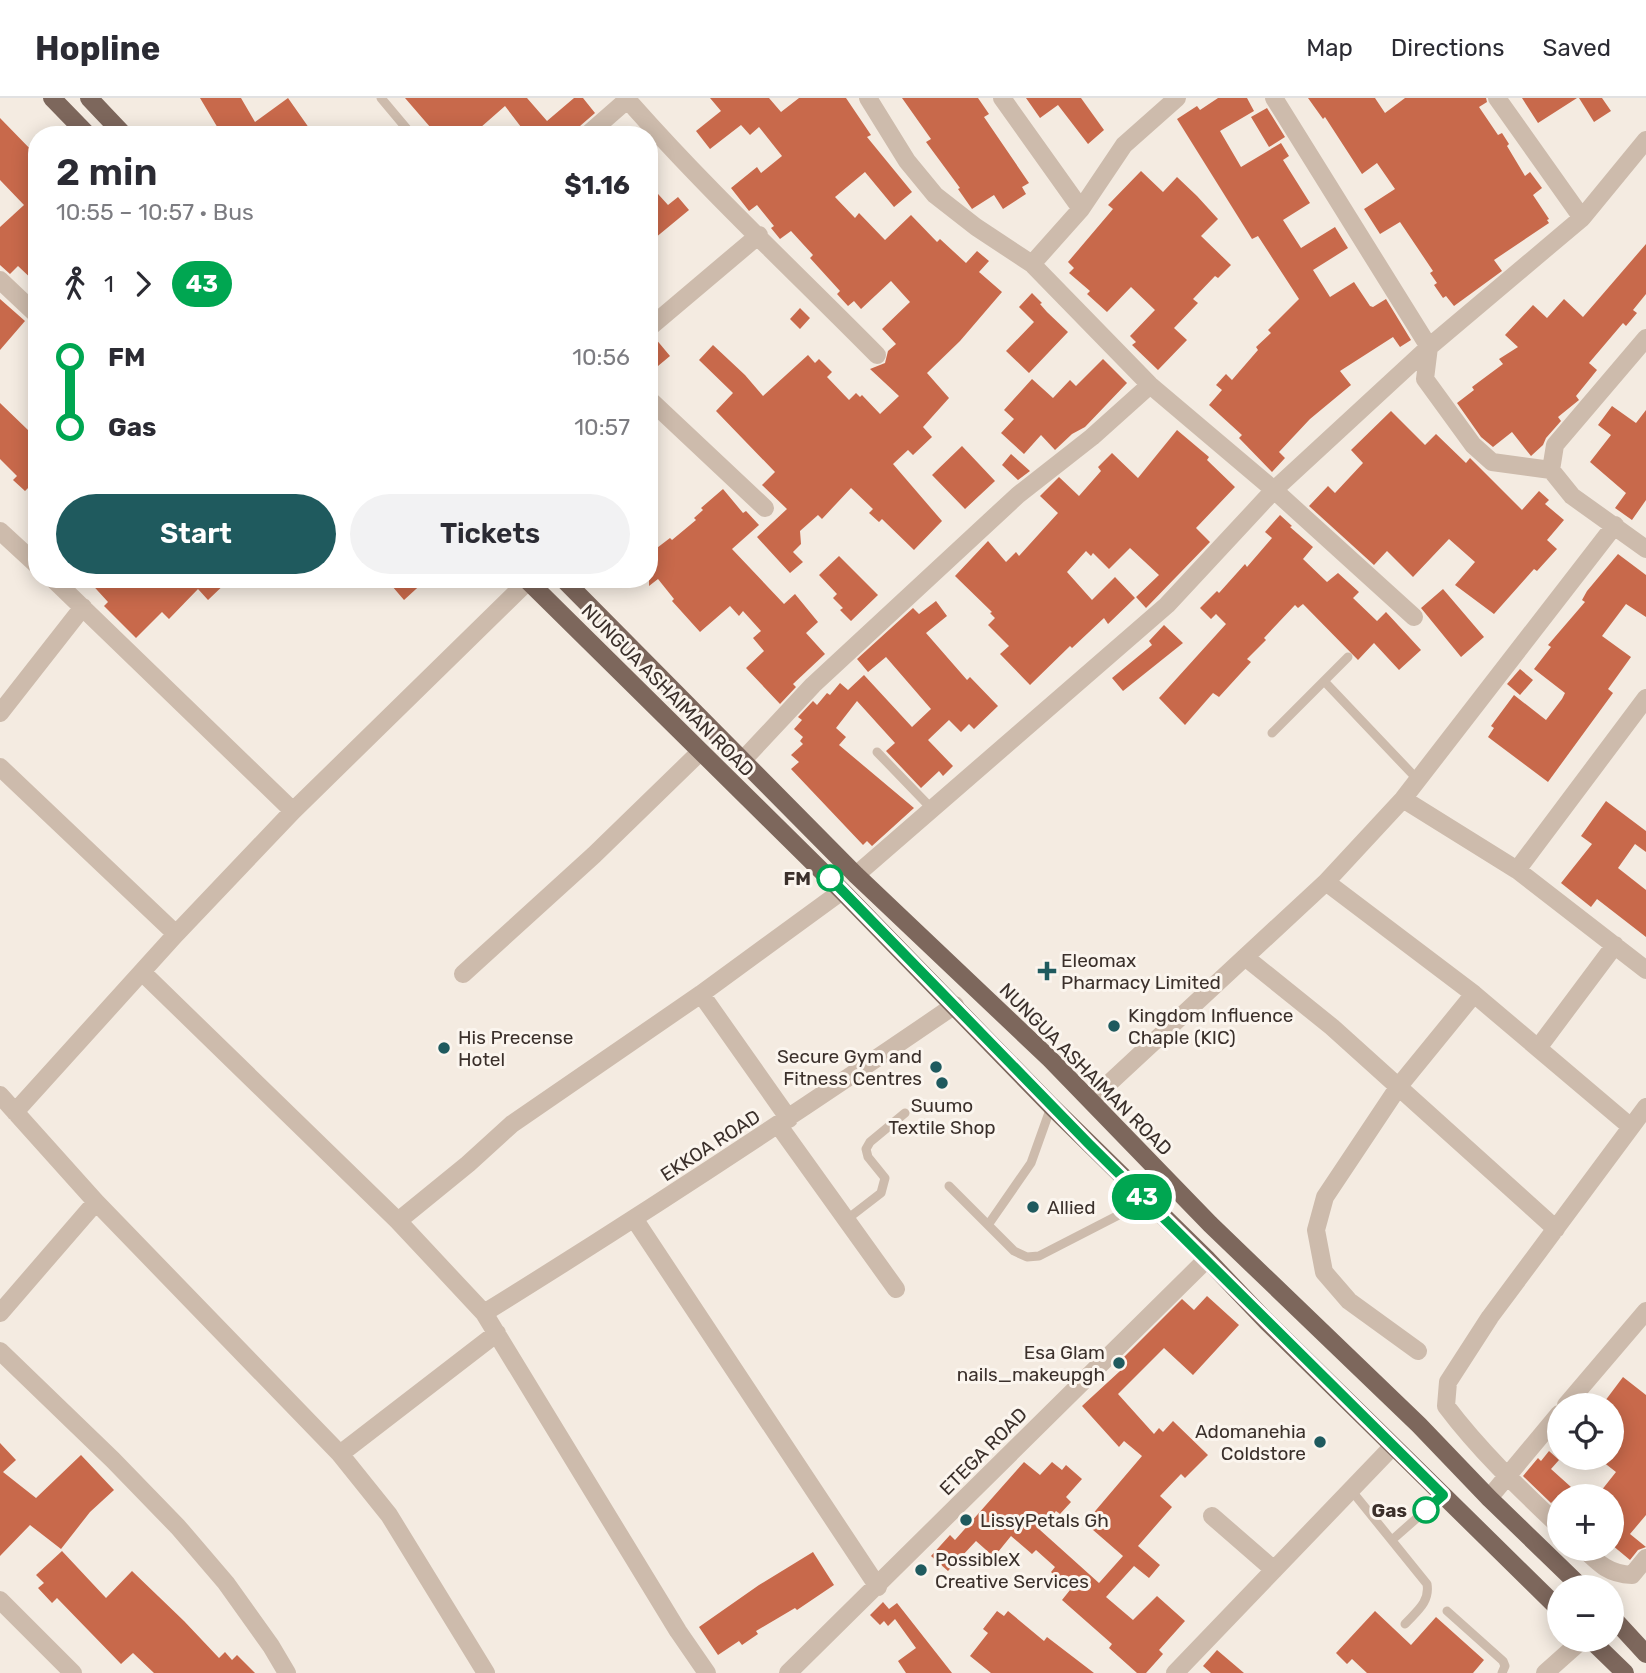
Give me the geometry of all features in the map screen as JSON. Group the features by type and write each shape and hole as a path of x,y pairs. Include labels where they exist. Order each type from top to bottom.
{"main road":[{"path":"52,98 79,126"},
{"path":"89,98 115,126"},
{"name":"NUNGUA ASHAIMAN ROAD","path":"535,588 842,891 1051,1106 1207,1259 1267,1322 1547,1597"},
{"name":"NUNGUA ASHAIMAN ROAD","path":"579,588 742,761 856,875 1091,1100 1210,1224 1419,1424 1569,1575"},
{"path":"1350,1403 1372,1380"},
{"path":"1624,1630 1646,1654"},
{"path":"1603,1652 1625,1673"}],"street":[{"path":"868,98 907,161 935,195 976,227 1032,264 1150,385 1274,490 1414,617"},
{"path":"1002,98 1081,209"},
{"path":"1032,264 1081,209 1124,145 1177,98"},
{"path":"1275,98 1429,347 1426,379 1473,445 1492,462 1551,470 1572,496 1646,549"},
{"path":"1497,98 1582,218"},
{"path":"597,126 626,99 651,126"},
{"path":"658,134 712,193 759,235 877,355"},
{"path":"856,875 1167,605 1274,490 1429,347 1582,218 1646,140"},
{"path":"658,320 759,235"},
{"path":"0,280 28,306"},
{"path":"1551,470 1555,445 1646,338"},
{"path":"742,761 813,685 1007,505 1092,437 1150,385"},
{"path":"658,407 765,508"},
{"path":"1091,1100 1326,882 1403,799 1615,525"},
{"path":"0,531 28,557"},
{"path":"63,588 293,811"},
{"path":"15,1112 176,934 293,811 519,588"},
{"path":"0,713 83,607"},
{"path":"1517,870 1646,698"},
{"path":"463,974 594,855 700,752"},
{"path":"0,767 176,934"},
{"path":"1403,799 1517,870 1646,970"},
{"path":"1326,882 1474,995 1632,1127"},
{"path":"398,1221 512,1124 701,994 842,891"},
{"path":"1538,1048 1615,945"},
{"path":"1245,957 1332,1027 1556,1229"},
{"path":"143,973 398,1221 484,1313 671,1619 707,1673"},
{"path":"701,994 846,1220 896,1289"},
{"path":"1418,1351 1349,1301 1324,1272 1316,1230 1325,1197 1399,1086 1474,995"},
{"name":"EKKOA ROAD","path":"484,1313 635,1220 955,1005"},
{"path":"0,1096 96,1202 340,1454 389,1515 486,1673"},
{"path":"1547,1515 1506,1476 1446,1406 1448,1382 1490,1317 1646,1108"},
{"path":"0,1313 96,1202"},
{"path":"635,1220 878,1587"},
{"name":"ETEGA ROAD","path":"788,1673 1207,1259"},
{"path":"1577,1393 1642,1323"},
{"path":"340,1454 497,1333"},
{"path":"0,1351 178,1527 226,1583 287,1673"},
{"path":"1489,1497 1547,1428"},
{"path":"1175,1673 1393,1446"},
{"path":"1212,1516 1274,1570"},
{"path":"1597,1561 1617,1574 1632,1575 1646,1558"},
{"path":"0,1600 73,1673"},
{"path":"1545,1673 1569,1652"}],"lane":[{"path":"381,98 404,126"},
{"path":"1272,733 1348,657"},
{"path":"1324,681 1418,780"},
{"path":"877,752 933,810"},
{"path":"988,1225 1031,1163 1051,1106"},
{"path":"846,1220 881,1193 885,1178 868,1157 866,1149 870,1142 905,1113"},
{"path":"949,1186 1014,1251 1027,1257 1039,1256 1146,1201"},
{"path":"1351,1490 1427,1584 1429,1593 1426,1601 1405,1624"},
{"path":"1392,1540 1443,1495"},
{"path":"1447,1611 1503,1661 1505,1666 1502,1673"}],"building":[{"path":"200,98 241,98 255,122 288,98 308,126 217,126"},
{"path":"405,98 527,98 547,121 574,98 583,98 595,113 580,126 520,126 505,106 482,126 429,126"},
{"path":"710,98 769,98 781,112 799,98 846,98 871,135 867,137 912,192 894,207 865,172 835,197 855,218 859,213 885,240 911,215 937,242 940,239 966,263 977,251 989,261 979,272 1002,292 960,341 927,373 949,398 923,427 932,437 913,455 908,450 893,464 942,521 914,550 882,519 879,522 869,513 873,509 851,488 822,519 818,515 800,531 801,544 793,552 803,562 790,573 757,537 787,509 762,485 775,472 716,411 733,393 699,360 713,345 763,396 808,355 815,363 819,359 832,372 827,377 849,400 856,393 860,397 862,395 880,414 899,396 870,369 885,363 888,351 896,344 882,329 910,302 891,281 861,309 854,301 848,306 837,294 840,291 810,258 813,255 791,231 780,239 771,228 774,226 757,205 749,211 731,188 757,167 761,173 782,156 759,127 750,135 741,125 710,149 696,131 721,111"},
{"path":"902,98 978,98 989,114 984,117 1029,183 1022,187 1026,194 1003,209 994,195 972,209 926,142 931,139"},
{"path":"1026,98 1081,98 1104,130 1088,144 1058,105 1040,118"},
{"path":"1218,98 1247,98 1254,111 1220,131 1241,167 1281,143 1289,156 1283,160 1310,203 1283,220 1301,248 1335,227 1348,248 1313,270 1330,297 1354,282 1370,306 1373,307 1386,299 1411,340 1400,347 1393,337 1340,371 1351,385 1310,419 1279,452 1285,458 1272,472 1239,438 1242,435 1209,405 1222,390 1216,385 1226,374 1232,380 1258,350 1256,347 1271,333 1268,330 1299,299 1258,236 1252,239 1177,119 1197,106 1200,110"},
{"path":"1308,98 1375,98 1385,113 1405,98 1486,98 1487,102 1479,107 1498,135 1502,133 1525,176 1530,172 1542,188 1533,195 1549,223 1494,260 1502,271 1454,306 1446,296 1443,298 1434,285 1437,283 1430,273 1433,271 1400,222 1380,234 1364,209 1395,189 1377,163 1362,174 1325,117 1323,119"},
{"path":"1522,98 1577,98 1538,123"},
{"path":"1579,98 1602,98 1611,111 1594,122"},
{"path":"1267,108 1285,137 1269,147 1251,117"},
{"path":"0,118 28,147 28,275 18,266 10,274 0,265 0,227 24,205 0,180"},
{"path":"1141,171 1163,192 1177,177 1197,196 1218,219 1201,236 1231,265 1218,278 1215,276 1193,299 1198,303 1174,328 1187,340 1158,370 1132,345 1136,342 1130,336 1155,310 1131,287 1107,312 1087,294 1090,291 1069,273 1074,268 1068,262 1113,209 1108,205"},
{"path":"658,194 668,205 678,197 689,210 658,236"},
{"path":"1646,244 1646,294 1633,310 1637,313 1626,326 1623,323 1589,363 1597,370 1576,396 1579,400 1558,417 1561,421 1531,456 1512,432 1493,447 1481,437 1457,403 1474,390 1472,387 1503,364 1499,359 1518,347 1505,335 1533,305 1547,318 1564,299 1583,317"},
{"path":"1032,293 1068,332 1029,373 1006,351 1034,322 1019,307"},
{"path":"0,299 25,321 0,350"},
{"path":"800,308 810,318 800,329 790,319"},
{"path":"658,342 670,356 658,366"},
{"path":"1103,359 1127,383 1085,427 1072,434 1055,450 1041,435 1024,454 1001,433 1014,419 1004,410 1032,379 1053,398 1070,380 1076,386"},
{"path":"0,403 28,430 28,488 25,491 13,480 17,476 0,459"},
{"path":"1612,406 1636,423 1646,410 1646,500 1632,520 1615,508 1626,493 1590,462 1611,435 1598,425"},
{"path":"1391,411 1425,445 1436,434 1466,463 1470,458 1522,510 1539,491 1549,500 1545,504 1564,520 1547,540 1557,549 1537,571 1534,569 1494,614 1455,585 1475,562 1449,539 1413,577 1387,551 1374,565 1309,506 1328,486 1335,493 1363,463 1351,450"},
{"path":"1177,430 1209,457 1207,460 1235,487 1196,528 1210,542 1146,608 1136,597 1159,575 1130,548 1109,569 1093,553 1091,556 1086,551 1067,572 1092,600 1115,577 1135,598 1108,624 1104,618 1072,648 1070,646 1030,685 1000,654 1009,646 988,625 995,618 990,613 992,612 955,576 988,541 1006,562 1016,552 1019,556 1058,513 1040,496 1059,477 1079,496 1101,471 1098,467 1112,453 1138,478"},
{"path":"962,446 995,481 965,509 932,475"},
{"path":"1011,454 1030,471 1018,480 1002,465"},
{"path":"723,489 743,513 746,511 759,525 732,549 784,604 795,594 818,622 806,633 825,654 793,684 796,687 780,704 746,668 764,651 753,638 761,631 743,611 739,616 730,606 700,632 672,601 674,599 658,579 658,547 670,538 672,540 696,520 694,518 703,510 701,508"},
{"path":"1280,515 1313,547 1303,559 1327,582 1338,573 1359,592 1353,598 1377,621 1386,612 1421,650 1399,670 1374,643 1358,660 1303,604 1298,608 1295,605 1264,638 1266,640 1247,659 1251,662 1219,697 1213,693 1185,725 1159,698 1226,624 1216,614 1211,619 1200,608 1217,591 1219,593 1245,564 1247,567 1272,538 1265,532"},
{"path":"1618,554 1646,575 1646,617 1626,604 1602,636 1631,657 1608,689 1613,693 1548,782 1488,737 1494,728 1491,726 1514,695 1546,720 1562,699 1565,693 1534,669 1551,647 1548,645 1585,602 1582,600 1587,591"},
{"path":"839,556 878,595 851,621 833,598 837,594 819,575"},
{"path":"95,588 221,588 208,600 198,589 169,619 162,612 136,638 104,606 108,602"},
{"path":"394,588 417,588 404,600"},
{"path":"1443,589 1484,637 1461,657 1421,608"},
{"path":"936,601 947,616 926,633 967,680 970,677 998,706 974,729 969,724 961,732 949,720 928,740 953,766 943,776 939,771 921,788 886,751 895,743 857,701 836,728 846,737 839,745 914,808 872,846 867,841 863,845 791,769 799,762 791,755 803,744 800,741 803,737 794,729 802,720 798,717 813,701 817,705 840,683 848,690 864,675 912,727 931,709 886,657 868,672 857,659 913,608 919,614"},
{"path":"1164,625 1183,643 1123,691 1112,678 1152,645 1149,641"},
{"path":"1520,669 1533,680 1520,695 1507,684"},
{"path":"1606,801 1646,831 1646,852 1635,844 1618,868 1646,890 1646,937 1597,899 1591,907 1561,883 1592,844 1581,836"},
{"path":"1207,1296 1239,1325 1193,1375 1164,1348 1118,1394 1154,1434 1159,1428 1163,1432 1173,1421 1208,1455 1185,1478 1181,1474 1160,1496 1172,1507 1138,1546 1160,1565 1149,1578 1134,1566 1106,1597 1133,1620 1157,1596 1185,1621 1159,1650 1163,1654 1146,1673 1137,1673 1109,1648 1112,1644 1062,1600 1070,1590 1051,1572 1055,1567 1036,1550 1032,1554 1011,1536 994,1557 976,1541 948,1571 931,1556 950,1535 955,1540 1024,1462 1040,1475 1052,1462 1062,1470 1066,1465 1082,1479 1066,1497 1071,1502 1060,1514 1056,1511 1040,1530 1099,1583 1123,1556 1085,1523 1142,1456 1124,1441 1119,1447 1082,1406 1120,1371 1115,1366 1182,1299 1194,1310"},
{"path":"1623,1377 1646,1395 1646,1515 1630,1534 1646,1547 1638,1550 1630,1560 1624,1555 1624,1484 1606,1484 1616,1472 1613,1470 1624,1470 1624,1393 1611,1393"},
{"path":"0,1443 16,1460 3,1472 36,1498 81,1455 114,1490 90,1512 61,1549 30,1525 0,1556"},
{"path":"1547,1454 1547,1470 1552,1470 1568,1484 1547,1484 1547,1499 1523,1476 1538,1458 1541,1461"},
{"path":"62,1551 106,1598 132,1571 219,1658 225,1652 232,1660 237,1655 255,1673 154,1673 133,1653 121,1664 57,1598 52,1603 38,1588 44,1583 36,1575"},
{"path":"813,1552 834,1585 797,1610 795,1608 756,1631 758,1634 742,1645 739,1641 718,1655 699,1627 759,1585"},
{"path":"883,1602 889,1609 897,1603 952,1673 906,1673 898,1661 916,1648 895,1619 888,1626 884,1621 880,1625 870,1615"},
{"path":"997,1611 1004,1616 1008,1611 1044,1641 1047,1637 1094,1673 991,1673 970,1656 988,1633 983,1629"},
{"path":"1375,1611 1411,1645 1436,1617 1484,1660 1473,1673 1367,1673 1352,1659 1347,1664 1336,1653"},
{"path":"1217,1650 1244,1673 1211,1673 1203,1666"}],"bus line":[{"name":"43","path":"830,878 1051,1106 1443,1495 1426,1510"}],"place":[{"name":"FM","path":"830,878"},
{"name":"Eleomax Pharmacy Limited","path":"1047,971"},
{"name":"Kingdom Influence Chaple (KIC)","path":"1114,1026"},
{"name":"His Precense Hotel","path":"444,1048"},
{"name":"Secure Gym and Fitness Centres","path":"936,1067"},
{"name":"Suumo Textile Shop","path":"942,1083"},
{"name":"Allied","path":"1033,1207"},
{"name":"Esa Glam nails_makeupgh","path":"1119,1363"},
{"name":"Adomanehia Coldstore","path":"1320,1442"},
{"name":"Gas","path":"1426,1510"},
{"name":"LissyPetals Gh","path":"966,1520"},
{"name":"PossibleX Creative Services","path":"921,1570"}]}
